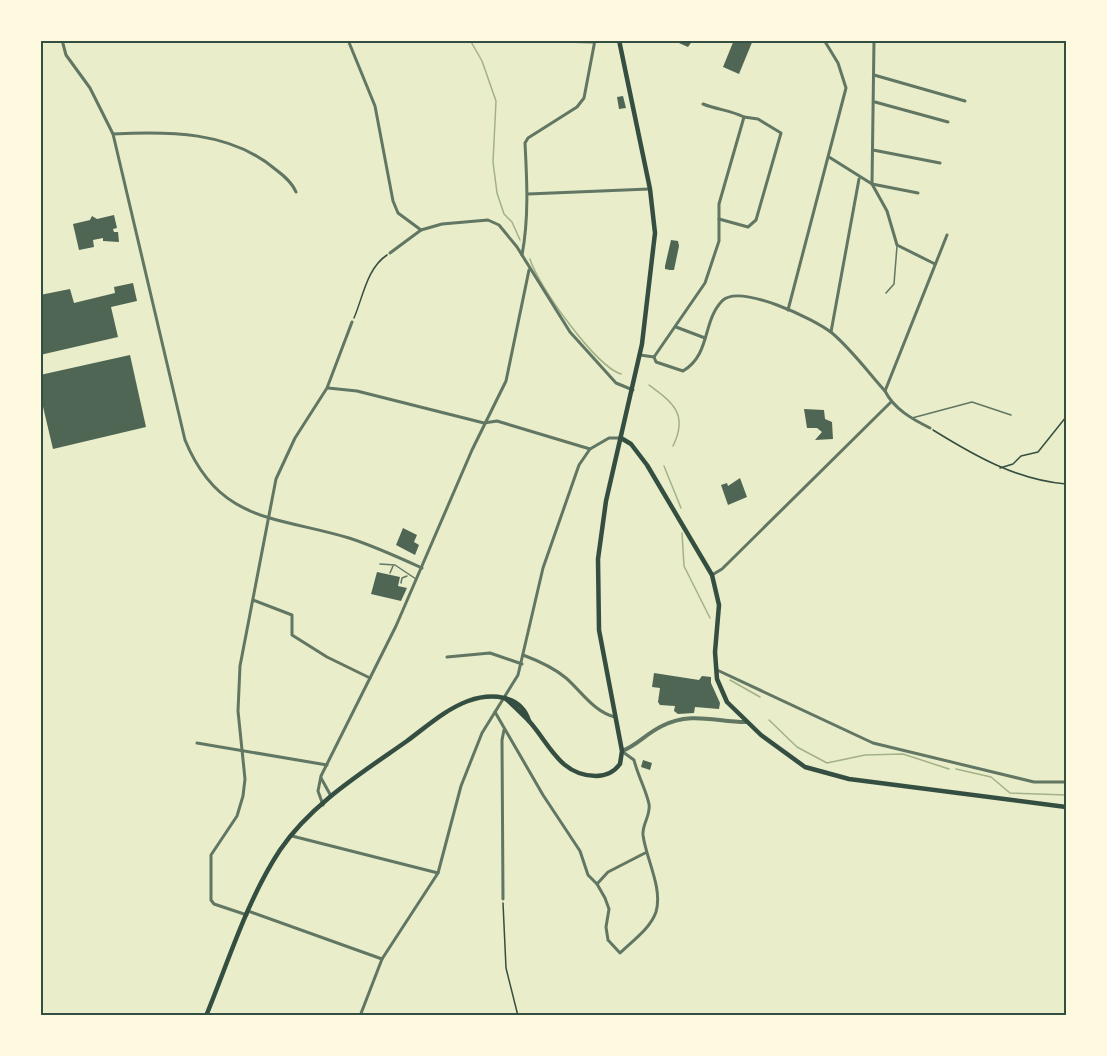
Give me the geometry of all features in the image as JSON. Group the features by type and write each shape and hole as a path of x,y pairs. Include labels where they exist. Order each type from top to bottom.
{"main road":[{"path":"206,1016 269,868 292,836 332,797 448,711 475,699 505,698 529,722 561,762 582,774 597,776 612,772 620,764 622,751 599,630 597,579 601,525 640,355 654,243 650,189 619,40"},
{"path":"621,438 631,444 647,465 712,575 718,605 715,669 725,699 746,723 805,767 849,779 1066,807"}],"street":[{"path":"62,40 66,55 90,88 112,134 185,440 195,465 221,494 242,509 267,519 348,538 422,568"},
{"path":"348,40 375,106 389,186 398,213 421,230"},
{"path":"515,40 595,41 584,98 577,107 525,142 528,194 526,234 522,256"},
{"path":"788,310 846,88 838,63 824,40"},
{"path":"874,40 872,184 887,211 897,245 935,264"},
{"path":"874,75 964,100"},
{"path":"874,102 948,122"},
{"path":"703,104 721,111 729,109 744,117 758,119 781,133 756,220 748,227 719,219"},
{"path":"654,357 705,283 719,241 719,204 744,117"},
{"path":"112,134 194,135 249,150 286,178 296,192"},
{"path":"873,150 940,164"},
{"path":"828,157 859,179 872,184 918,193"},
{"path":"831,332 859,179"},
{"path":"528,194 650,189"},
{"path":"390,253 421,230 453,222 488,220 503,229 577,341 616,383 633,390"},
{"path":"885,391 947,235"},
{"path":"323,805 318,791 321,776 417,580 484,423 492,414 506,381 529,270"},
{"path":"654,357 656,362 683,371 695,364 716,310 723,299 735,294 759,298 831,332 885,391 891,402 911,418 930,428"},
{"path":"352,322 327,388 295,438 276,479 240,666 238,711 245,779 243,796 237,816 211,855 211,900 214,904 248,913 382,960"},
{"path":"676,327 705,338"},
{"path":"640,355 654,357"},
{"path":"327,388 357,391 484,423 497,421 590,449"},
{"path":"712,575 722,569 891,402"},
{"path":"360,1016 382,960 438,873 461,786 482,733 505,698 522,664 543,568 579,465 590,449 609,438 621,438"},
{"path":"252,600 292,615 292,635 327,657 370,678"},
{"path":"447,657 490,653 522,664"},
{"path":"523,655 544,662 565,677 601,712 615,717"},
{"path":"715,669 731,674 790,705 873,743 1034,782 1066,782"},
{"path":"495,712 580,851 588,875 597,884 609,909 606,927 608,940 620,953 648,927 655,914 658,895 645,853 643,829 650,811 648,800 639,781 634,760 622,751 648,733 682,719 705,717 746,723"},
{"path":"503,899 501,740 504,728"},
{"path":"197,742 327,765"},
{"path":"321,776 332,797"},
{"path":"292,836 438,873"},
{"path":"597,884 608,872 645,853"}],"lane":[{"path":"886,293 894,284 897,245"},
{"path":"911,418 972,402 1011,415"},
{"path":"380,564 395,565 417,580"},
{"path":"390,573 395,565"},
{"path":"401,583 405,575 408,576"}],"path":[{"path":"352,322 372,270 377,262 390,253"},
{"path":"999,468 1013,464 1021,456 1038,452 1066,417"},
{"path":"930,428 999,468 1049,483 1066,484"},
{"path":"503,899 506,968 518,1016"}],"building":[{"path":"672,40 693,40 688,47"},
{"path":"734,40 753,40 739,74 723,67"},
{"path":"623,96 626,108 619,109 617,97"},
{"path":"114,215 117,228 113,229 114,232 118,232 119,242 103,241 103,238 93,240 94,247 79,250 73,224 90,220 92,216 97,219"},
{"path":"671,240 678,241 679,246 674,270 665,269"},
{"path":"133,283 137,301 111,307 118,337 40,355 40,295 70,289 74,303 115,293 114,287"},
{"path":"130,355 146,427 53,449 40,394 40,375"},
{"path":"804,409 824,410 825,419 832,422 833,439 815,440 822,432 817,428 807,428"},
{"path":"740,478 747,497 728,505 721,485 727,483 728,486"},
{"path":"403,528 417,535 414,542 419,545 415,555 396,545"},
{"path":"377,572 400,577 398,586 407,588 401,601 371,594"},
{"path":"654,673 699,680 702,676 711,677 711,683 720,703 719,709 695,707 694,713 678,714 674,711 675,706 660,705 658,702 660,688 652,687"},
{"path":"643,760 652,763 650,770 641,767"}],"waterway":[{"path":"470,40 482,61 496,101 493,162 497,193 504,214 512,222 520,240"},
{"path":"530,259 555,305 583,341 597,357 621,374"},
{"path":"649,385 671,403 679,417 678,435 673,446"},
{"path":"664,466 681,508"},
{"path":"682,533 684,566 710,618"},
{"path":"730,680 760,697"},
{"path":"769,720 797,747 827,763 865,755 903,754 949,769"},
{"path":"956,769 991,777 1010,793 1066,795"}]}
